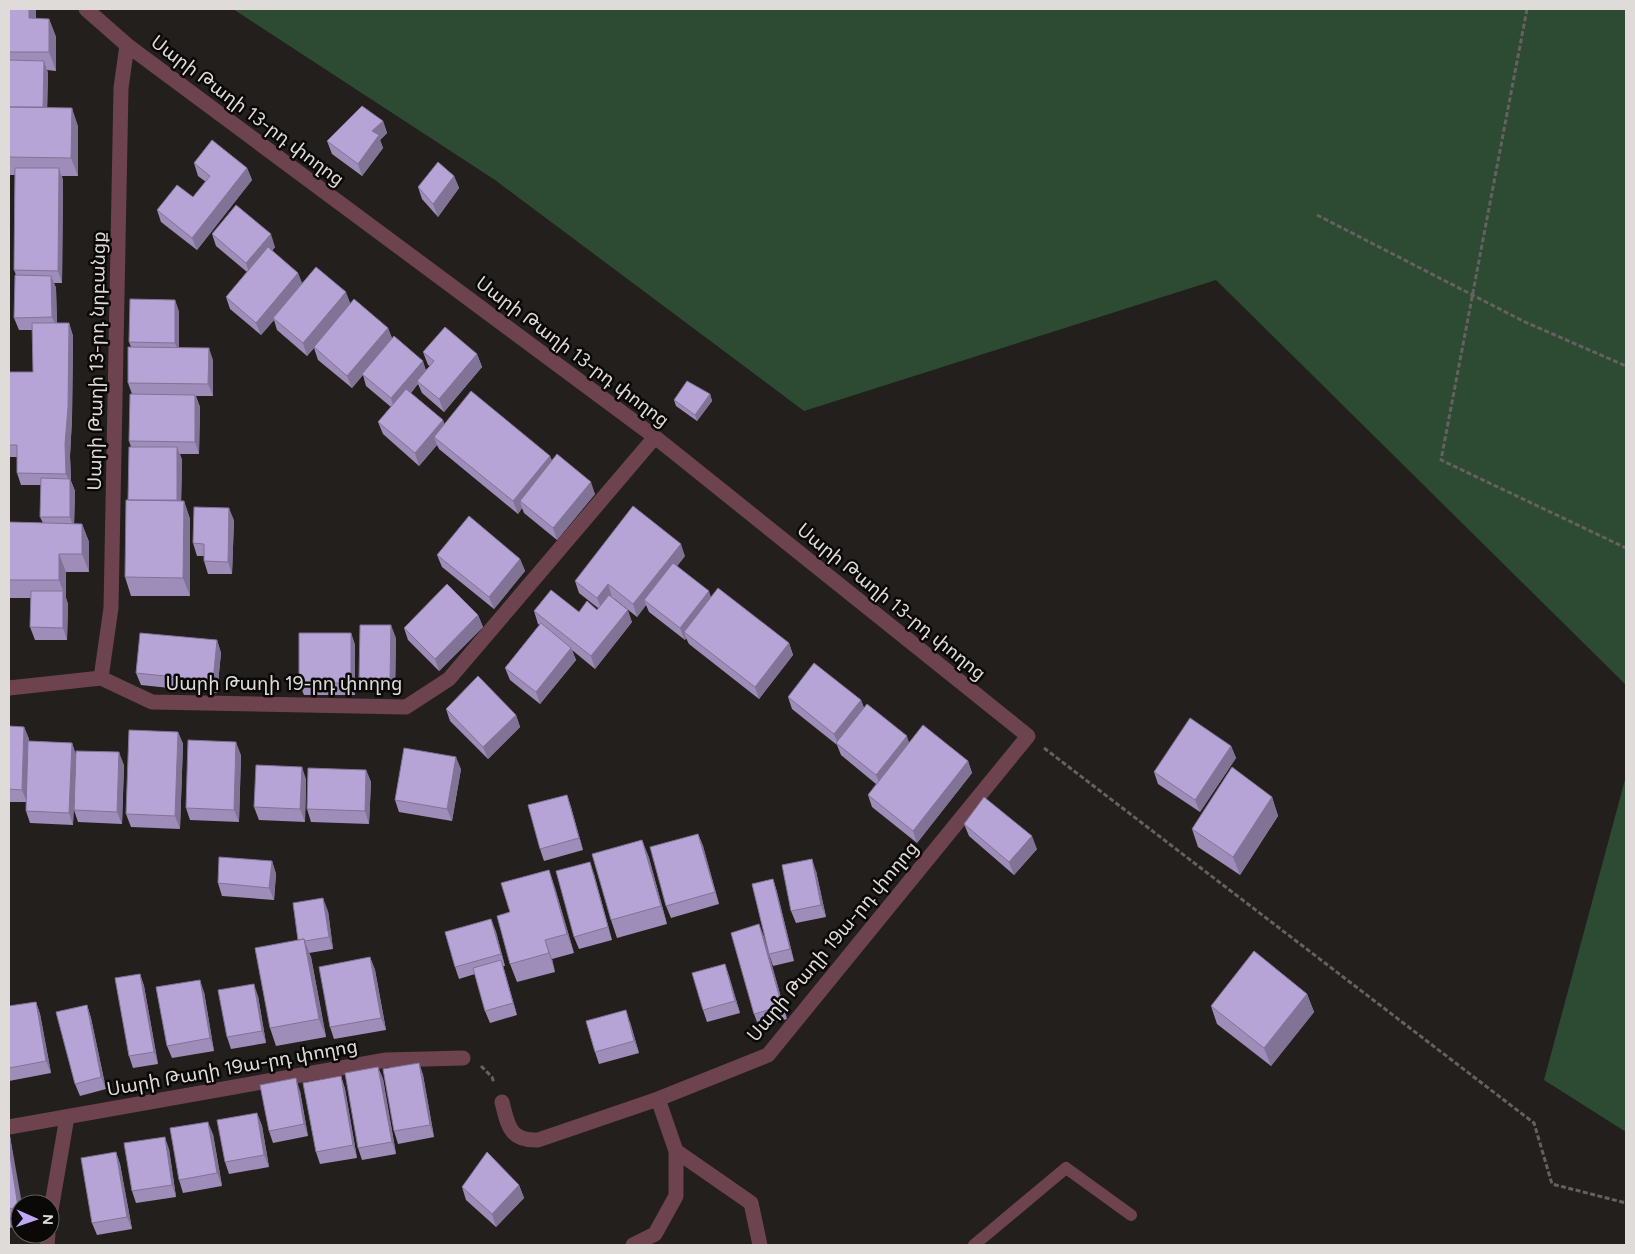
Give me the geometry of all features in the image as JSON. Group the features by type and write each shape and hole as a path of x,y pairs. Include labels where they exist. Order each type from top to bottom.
{"street":[{"name":"Սարի Թաղի 13-րդ փողոց","path":"86,9 127,45 655,437 1028,736"},
{"name":"Սարի Թաղի 13-րդ նրբանցք","path":"101,678 111,608 121,88 127,45"},
{"name":"Սարի Թաղի 19-րդ փողոց","path":"101,678 152,702 406,706 449,679 655,437"},
{"path":"9,688 101,678"},
{"name":"Սարի Թաղի 19ա-րդ փողոց","path":"502,1102 513,1134 522,1139 542,1139 658,1098 768,1055 1028,736"},
{"name":"Սարի Թաղի 19ա-րդ փողոց","path":"9,1127 386,1060 463,1058"},
{"path":"633,1245 656,1234 676,1196 676,1151 658,1098"},
{"path":"54,1194 67,1117"},
{"path":"676,1151 751,1203 760,1245"}],"lane":[{"path":"974,1245 1066,1168 1131,1215"}],"path":[{"path":"1527,9 1441,460 1626,548"},
{"path":"1317,215 1525,322 1626,366"},
{"path":"1028,736 1534,1123 1552,1184 1626,1203"},
{"path":"482,1067 492,1077"}],"green space":[{"path":"233,9 1626,9 1626,685 1216,280 804,411 495,180"},
{"path":"1626,776 1626,1132 1544,1080"}],"building":[{"path":"9,9 29,9 29,18 49,19 49,52 9,52"},
{"path":"9,60 44,61 43,107 9,107"},
{"path":"362,106 383,121 372,131 379,135 358,164 327,141"},
{"path":"9,107 72,108 71,158 9,157"},
{"path":"212,140 247,168 192,238 157,210 177,185 193,197 210,176 194,163"},
{"path":"438,162 454,176 433,204 418,187"},
{"path":"15,168 59,168 58,271 14,270"},
{"path":"236,205 271,234 246,263 212,234"},
{"path":"268,247 298,273 256,323 226,297"},
{"path":"316,267 346,292 303,343 273,318"},
{"path":"15,275 51,276 52,317 14,318"},
{"path":"130,299 175,300 175,343 129,342"},
{"path":"354,299 388,328 347,376 314,347"},
{"path":"32,323 69,323 68,407 65,444 66,474 17,473 17,445 9,445 9,372 33,372"},
{"path":"445,327 477,354 439,399 417,381 434,361 423,352"},
{"path":"394,336 423,361 391,398 362,374"},
{"path":"128,347 209,348 208,384 128,383"},
{"path":"687,381 710,394 695,415 674,400"},
{"path":"406,389 443,420 415,453 378,422"},
{"path":"471,391 550,456 513,501 434,437"},
{"path":"130,394 195,395 195,442 129,441"},
{"path":"129,447 177,447 177,500 128,500"},
{"path":"557,454 591,482 553,528 520,501"},
{"path":"41,478 70,479 70,517 40,517"},
{"path":"126,500 184,501 183,578 125,577"},
{"path":"633,506 681,544 633,604 608,584 597,598 575,581"},
{"path":"194,507 229,508 228,562 204,561 204,544 193,543"},
{"path":"469,516 520,559 489,597 437,555"},
{"path":"9,522 82,524 82,554 59,554 59,580 9,580"},
{"path":"673,563 709,591 680,628 644,600"},
{"path":"447,584 478,615 435,659 404,628"},
{"path":"718,588 789,643 755,687 684,632"},
{"path":"551,590 579,612 587,601 597,610 609,595 628,610 591,656 534,611"},
{"path":"31,591 63,591 63,628 30,627"},
{"path":"541,623 571,648 536,692 505,668"},
{"path":"360,625 391,625 390,679 359,678"},
{"path":"140,633 217,640 213,681 136,673"},
{"path":"299,633 351,633 351,683 299,683"},
{"path":"814,663 861,700 834,734 788,697"},
{"path":"478,676 516,715 483,747 446,709"},
{"path":"867,704 907,736 876,775 836,743"},
{"path":"1190,718 1231,746 1195,800 1154,772"},
{"path":"923,725 968,761 913,831 868,795"},
{"path":"9,726 24,727 22,790 9,789"},
{"path":"129,730 178,732 175,816 126,814"},
{"path":"188,740 236,742 234,810 186,808"},
{"path":"28,741 72,743 69,813 26,811"},
{"path":"404,748 456,757 447,809 395,800"},
{"path":"76,751 119,752 117,812 74,810"},
{"path":"256,765 302,767 300,809 254,807"},
{"path":"1232,767 1272,797 1233,857 1192,829"},
{"path":"308,768 366,770 365,811 307,809"},
{"path":"567,795 579,838 540,849 528,805"},
{"path":"984,797 1032,836 1009,862 964,824"},
{"path":"698,834 715,892 666,906 650,847"},
{"path":"642,840 661,906 611,920 592,854"},
{"path":"219,857 272,861 269,888 218,883"},
{"path":"812,859 821,905 791,911 782,865"},
{"path":"590,862 608,927 574,937 556,871"},
{"path":"549,870 567,934 545,940 549,953 510,964 497,916 510,912 501,883"},
{"path":"773,879 790,949 769,954 752,884"},
{"path":"323,898 329,937 305,941 304,939 298,940 293,903"},
{"path":"491,919 501,954 455,967 445,932"},
{"path":"759,924 782,1006 754,1014 731,933"},
{"path":"304,939 319,1019 270,1028 255,948"},
{"path":"1254,951 1307,994 1264,1048 1211,1006"},
{"path":"370,957 381,1018 330,1027 319,967"},
{"path":"501,960 513,1003 485,1011 473,968"},
{"path":"725,964 735,1001 703,1010 692,973"},
{"path":"140,974 154,1052 129,1056 115,978"},
{"path":"200,980 210,1038 167,1046 156,987"},
{"path":"254,984 262,1031 227,1037 218,990"},
{"path":"36,1002 46,1061 9,1068 9,1006"},
{"path":"87,1005 101,1077 75,1084 56,1012"},
{"path":"626,1010 634,1041 595,1052 586,1021"},
{"path":"419,1063 430,1125 394,1131 383,1069"},
{"path":"378,1067 392,1142 358,1148 345,1073"},
{"path":"341,1076 353,1145 316,1152 303,1083"},
{"path":"296,1078 304,1124 269,1131 260,1085"},
{"path":"257,1113 264,1155 225,1162 217,1120"},
{"path":"208,1122 217,1173 179,1180 170,1128"},
{"path":"165,1137 172,1185 132,1191 124,1143"},
{"path":"9,1148 16,1194 10,1194 9,1209"},
{"path":"116,1152 127,1217 92,1223 81,1158"},
{"path":"487,1152 519,1185 492,1214 462,1187"}]}
